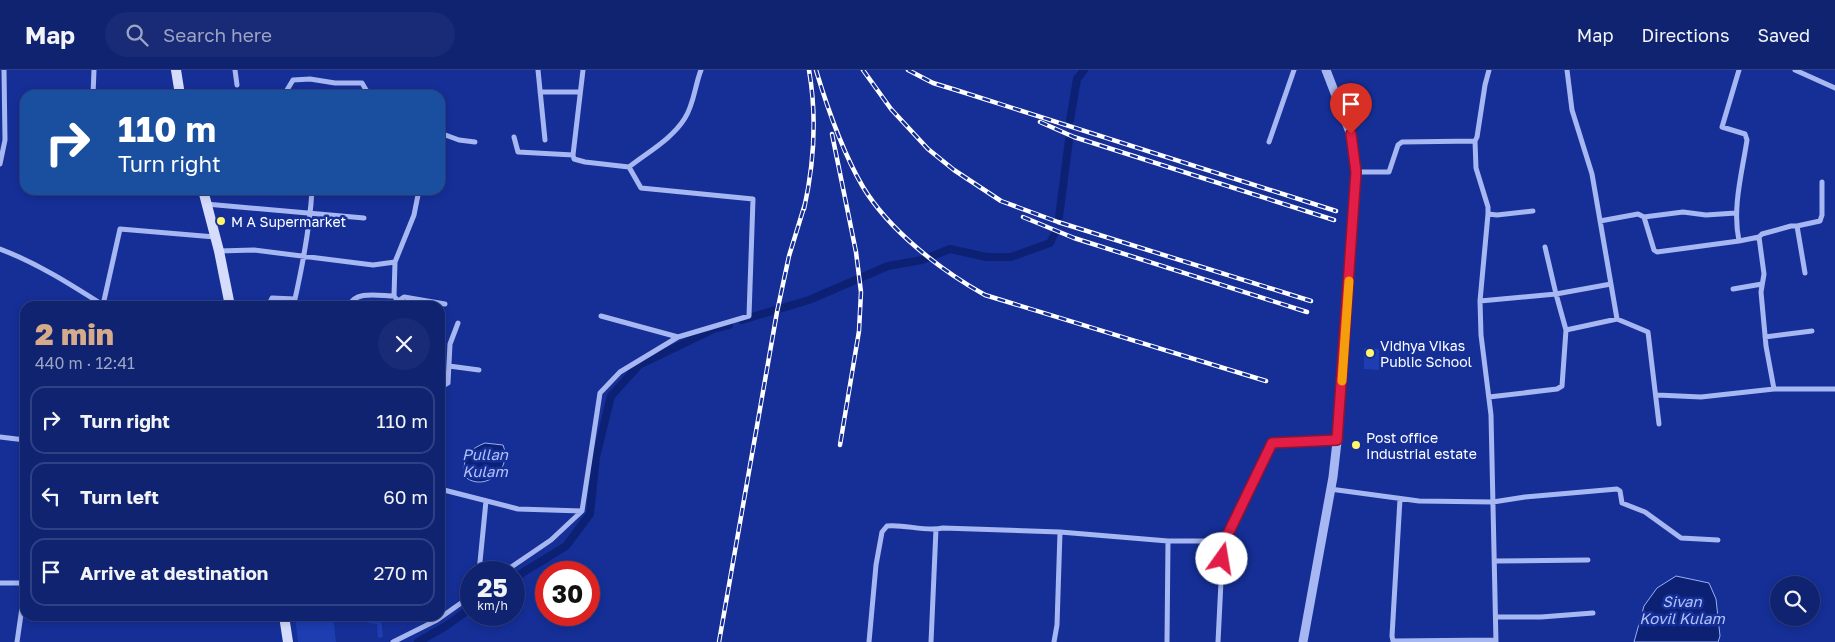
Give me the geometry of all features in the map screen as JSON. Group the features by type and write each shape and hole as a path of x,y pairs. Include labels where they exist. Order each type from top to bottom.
{"main road":[{"path":"176,70 179,90"},
{"path":"204,195 219,251 229,301"},
{"path":"285,621 288,642"}],"street":[{"path":"0,164 5,140 4,70"},
{"path":"93,90 94,70"},
{"path":"235,70 237,85"},
{"path":"538,70 545,140"},
{"path":"583,70 574,159 629,167 671,135 684,118 691,106 701,70"},
{"path":"1269,142 1294,70"},
{"path":"1400,499 1393,641 1496,641 1491,414 1481,335 1480,301 1488,207 1476,168 1475,141 1489,70"},
{"path":"1567,70 1572,110 1592,174 1617,319"},
{"path":"1739,70 1722,127 1744,134 1747,140 1736,212 1736,227 1739,241"},
{"path":"1795,70 1835,88"},
{"path":"1303,642 1337,440 1356,172 1351,134 1327,71"},
{"path":"287,90 293,80 310,79 335,83 362,83 366,90"},
{"path":"540,92 580,92"},
{"path":"445,135 459,140 475,142"},
{"path":"514,137 518,152 573,155"},
{"path":"1356,172 1389,172 1398,145 1402,142 1475,141"},
{"path":"520,561 550,540 582,511 600,393 620,372 678,337 749,316 753,198 642,188 629,167"},
{"path":"1644,217 1654,250 1657,252 1739,241 1759,237 1762,234 1791,226 1820,221 1822,215 1822,182"},
{"path":"270,301 272,298 294,299 304,256 311,213 312,195"},
{"path":"396,301 394,296 394,262 414,215 418,195"},
{"path":"206,204 364,218"},
{"path":"1488,214 1497,215 1533,211"},
{"path":"1600,221 1638,214 1644,217 1683,212 1706,215 1736,212"},
{"path":"1797,226 1805,273"},
{"path":"104,301 120,229 214,236"},
{"path":"1759,237 1764,274 1761,292 1774,388"},
{"path":"1489,398 1557,389 1562,386 1566,330 1545,247"},
{"path":"0,250 14,254 67,281 96,301"},
{"path":"219,251 254,250 374,265 394,262"},
{"path":"1480,301 1556,294 1611,284"},
{"path":"1733,289 1762,284"},
{"path":"351,301 358,296 394,296"},
{"path":"401,301 404,298 424,301"},
{"path":"600,316 678,337"},
{"path":"1566,330 1617,319 1648,332 1659,424"},
{"path":"445,385 448,383 450,344 458,323"},
{"path":"1766,337 1812,331"},
{"path":"449,366 479,370"},
{"path":"1657,395 1701,397 1774,388 1835,389"},
{"path":"0,438 20,440"},
{"path":"1218,642 1223,541 1272,443 1337,440"},
{"path":"1330,489 1419,501 1493,502 1525,497 1617,489 1620,491 1622,503 1645,512 1681,538 1718,540"},
{"path":"445,490 486,502 518,508 582,511"},
{"path":"480,561 486,502"},
{"path":"870,642 876,565 882,532 886,526 899,524 936,529 1060,532 1168,541 1223,541"},
{"path":"931,642 936,529"},
{"path":"1054,642 1057,625 1060,532"},
{"path":"1167,642 1168,541"},
{"path":"1495,561 1588,560"},
{"path":"0,583 20,583"},
{"path":"445,614 460,604"},
{"path":"1496,617 1541,617 1593,613"},
{"path":"17,642 20,621"},
{"path":"393,642 435,621"}],"shaded area":[{"path":"1364,348 1379,349 1379,370 1364,369"},
{"path":"296,621 334,621 336,642 298,642"},
{"path":"368,621 381,621 383,637 378,638 377,624 368,623"}],"water":[{"name":"Pullan Kulam","path":"485,443 503,445 504,462 496,476 481,482 473,481 465,477 464,464 474,448"},
{"name":"Sivan Kovil Kulam","path":"1676,576 1709,583 1716,599 1720,636 1718,642 1634,642 1644,606 1657,588"}],"waterway":[{"path":"1070,120 1077,79 1084,70"},
{"path":"1059,217 1069,140"},
{"path":"742,320 809,300 888,266 922,260 950,249 986,257 1011,257 1050,243 1054,235"},
{"path":"525,571 566,546 590,514 596,457 611,396 639,365 714,329 729,325"},
{"path":"418,642 460,616"}],"railway":[{"path":"804,209 810,175 814,122 809,70"},
{"path":"816,70 836,130 848,159 863,187 874,203 901,233 951,274 985,295 1266,381"},
{"path":"863,70 891,109 928,149 954,170 1001,201 1058,222 1311,301"},
{"path":"908,70 933,83 1336,211"},
{"path":"1040,122 1074,137 1334,220"},
{"path":"832,134 856,252 861,292 859,331 840,445"},
{"path":"719,642 777,312 789,256 805,204"},
{"path":"1023,217 1074,238 1307,312"}],"slow traffic":[{"path":"1342,381 1349,281"}],"place":[{"name":"M A Supermarket","path":"221,221"},
{"name":"Vidhya Vikas Public School","path":"1370,353"},
{"name":"Post office Industrial estate","path":"1356,445"}],"route":[{"path":"1222,559 1223,541 1272,443 1337,440 1356,172 1351,134"}]}
